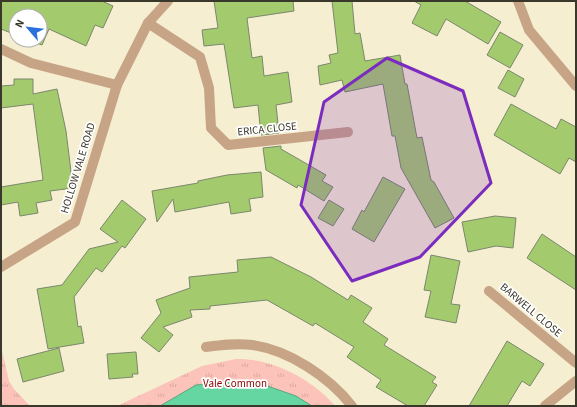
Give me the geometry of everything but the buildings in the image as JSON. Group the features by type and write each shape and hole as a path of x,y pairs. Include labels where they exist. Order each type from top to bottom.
{"street":[{"name":"HOLLOW VALE ROAD","path":"1,267 75,222 117,85 148,23 168,1"},
{"path":"518,1 529,30 576,86"},
{"name":"ERICA CLOSE","path":"148,23 200,57 209,88 211,128 228,145 348,132"},
{"path":"1,49 31,63 117,85"},
{"name":"BARWELL CLOSE","path":"489,291 576,363"},
{"path":"206,347 237,344 266,348 294,360 334,386 352,406"},
{"path":"545,406 576,381"}],"highlighted area":[{"path":"387,58 463,91 491,183 420,257 352,281 301,205 324,102"}],"green space":[{"path":"1,347 9,381 14,389 30,406 1,406"},
{"name":"Vale Common","path":"236,359 263,362 290,372 315,387 335,406 117,406 202,366"}],"shaded area":[{"path":"253,381 296,396 312,406 160,406 196,385"}]}
